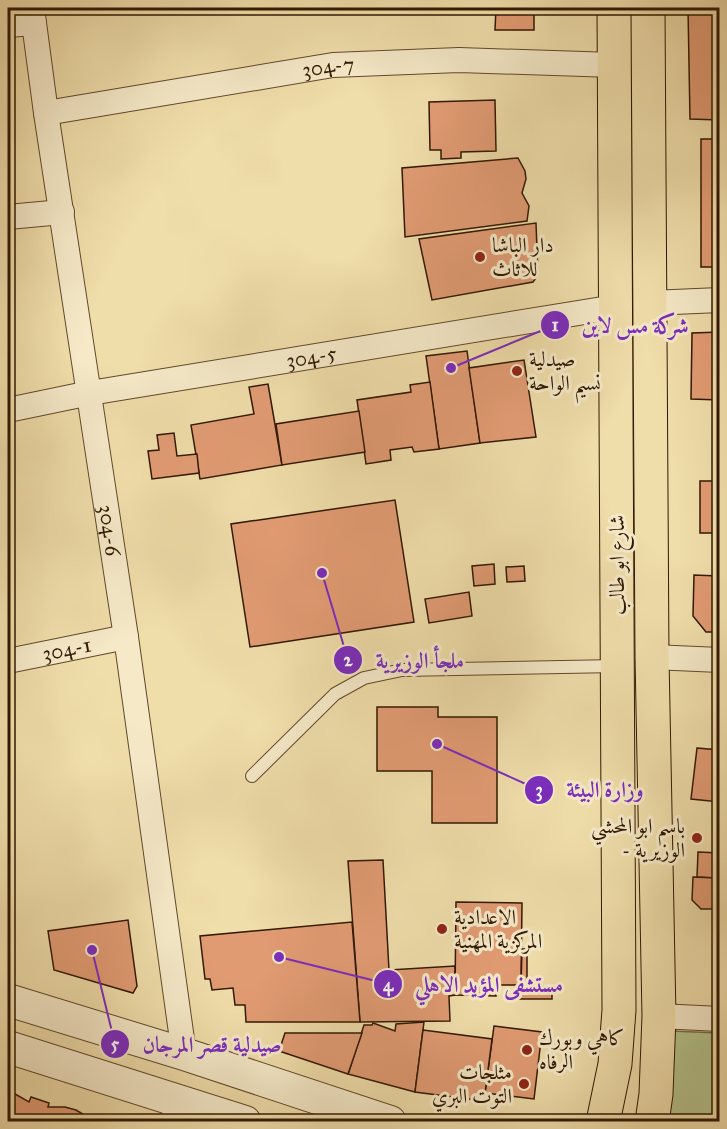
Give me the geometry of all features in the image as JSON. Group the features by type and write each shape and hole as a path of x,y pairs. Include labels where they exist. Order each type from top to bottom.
{"main road":[{"name":"شارع ابو طالب","path":"603,1122 615,1064 619,1010 614,8"},
{"name":"شارع ابو طالب","path":"648,8 652,657 659,1016 656,1094 652,1122"}],"street":[{"path":"8,25 33,15"},
{"name":"304-6","path":"33,15 126,637 184,1054"},
{"name":"304-7","path":"46,113 333,65 459,60 614,65"},
{"path":"8,217 62,212"},
{"path":"651,303 720,300"},
{"name":"304-5","path":"8,410 90,393 615,307"},
{"name":"304-1","path":"8,661 126,637"},
{"path":"652,657 720,660"},
{"path":"8,1000 184,1054 390,1122"},
{"path":"659,1016 720,1019"},
{"path":"8,1047 177,1112 245,1122"}],"lane":[{"path":"252,776 335,694 364,678 402,670 617,666"}],"green space":[{"path":"671,1031 719,1033 719,1121 663,1122"}],"building":[{"path":"496,8 534,8 534,30 495,30"},
{"path":"688,8 720,8 720,120 690,119"},
{"path":"495,100 496,151 461,152 461,158 441,159 441,150 430,150 429,102"},
{"path":"701,139 720,139 720,267 701,267"},
{"path":"518,158 525,171 526,179 522,193 529,206 527,221 405,237 402,168"},
{"name":"دار الباشا للاثاث","path":"536,223 538,275 533,282 432,300 419,239"},
{"path":"720,332 720,400 691,399 692,333"},
{"path":"467,351 480,443 439,449 426,356"},
{"path":"524,360 536,437 480,443 469,368"},
{"path":"430,382 439,449 414,452 412,447 390,450 391,460 366,464 357,400 411,392 410,385"},
{"path":"268,384 282,465 200,479 191,425 254,414 249,387"},
{"path":"359,411 365,452 282,465 276,424"},
{"path":"174,433 177,456 197,454 199,473 152,479 148,451 159,450 157,435"},
{"path":"700,481 720,481 720,533 700,533"},
{"path":"395,500 414,622 250,647 231,524"},
{"path":"720,552 720,632 706,632 693,616 694,575 718,576"},
{"path":"494,564 495,584 474,586 472,566"},
{"path":"524,566 525,581 507,582 506,567"},
{"path":"469,592 472,616 429,623 425,599"},
{"path":"377,707 438,707 438,717 497,717 497,823 432,823 432,771 377,771"},
{"path":"697,748 720,750 720,802 691,799"},
{"path":"698,852 720,853 720,909 715,909 716,878 697,877"},
{"path":"383,860 389,970 455,966 455,995 449,996 450,1021 360,1022 348,861"},
{"path":"693,877 716,878 715,909 701,909 692,900"},
{"path":"456,902 522,903 521,985 496,985 496,996 455,995"},
{"path":"128,920 137,986 133,993 54,970 48,931"},
{"path":"352,922 360,1022 246,1022 245,1005 235,1005 233,988 212,990 210,979 205,979 200,936"},
{"path":"522,949 527,949 527,986 552,986 552,999 518,999 518,985 521,985"},
{"path":"424,1022 415,1092 348,1074 364,1025 373,1023 395,1031 396,1024"},
{"path":"494,1026 542,1032 534,1099 485,1093"},
{"path":"423,1030 492,1039 484,1101 415,1092"},
{"path":"285,1033 362,1033 348,1074 279,1051"},
{"path":"8,1090 29,1102 31,1097 49,1103 48,1107 65,1107 76,1110 96,1122 8,1122"}],"place":[{"name":"دار الباشا للاثاث","path":"480,257"},
{"name":"شركة مس لاين","path":"451,368"},
{"name":"صيدلية نسيم الواحة","path":"517,371"},
{"name":"ملجأ الوزيرية","path":"322,573"},
{"name":"وزارة البيئة","path":"437,744"},
{"name":"باسم ابو المحشي - الوزيرية","path":"697,838"},
{"name":"الاعدادية المركزية المهنية","path":"442,929"},
{"name":"صيدلية قصر المرجان","path":"92,950"},
{"name":"مستشفى المؤيد الاهلي","path":"279,957"},
{"name":"كاهي وبورك الرفاه","path":"527,1050"},
{"name":"مثلجات التوت البري","path":"524,1084"}]}
